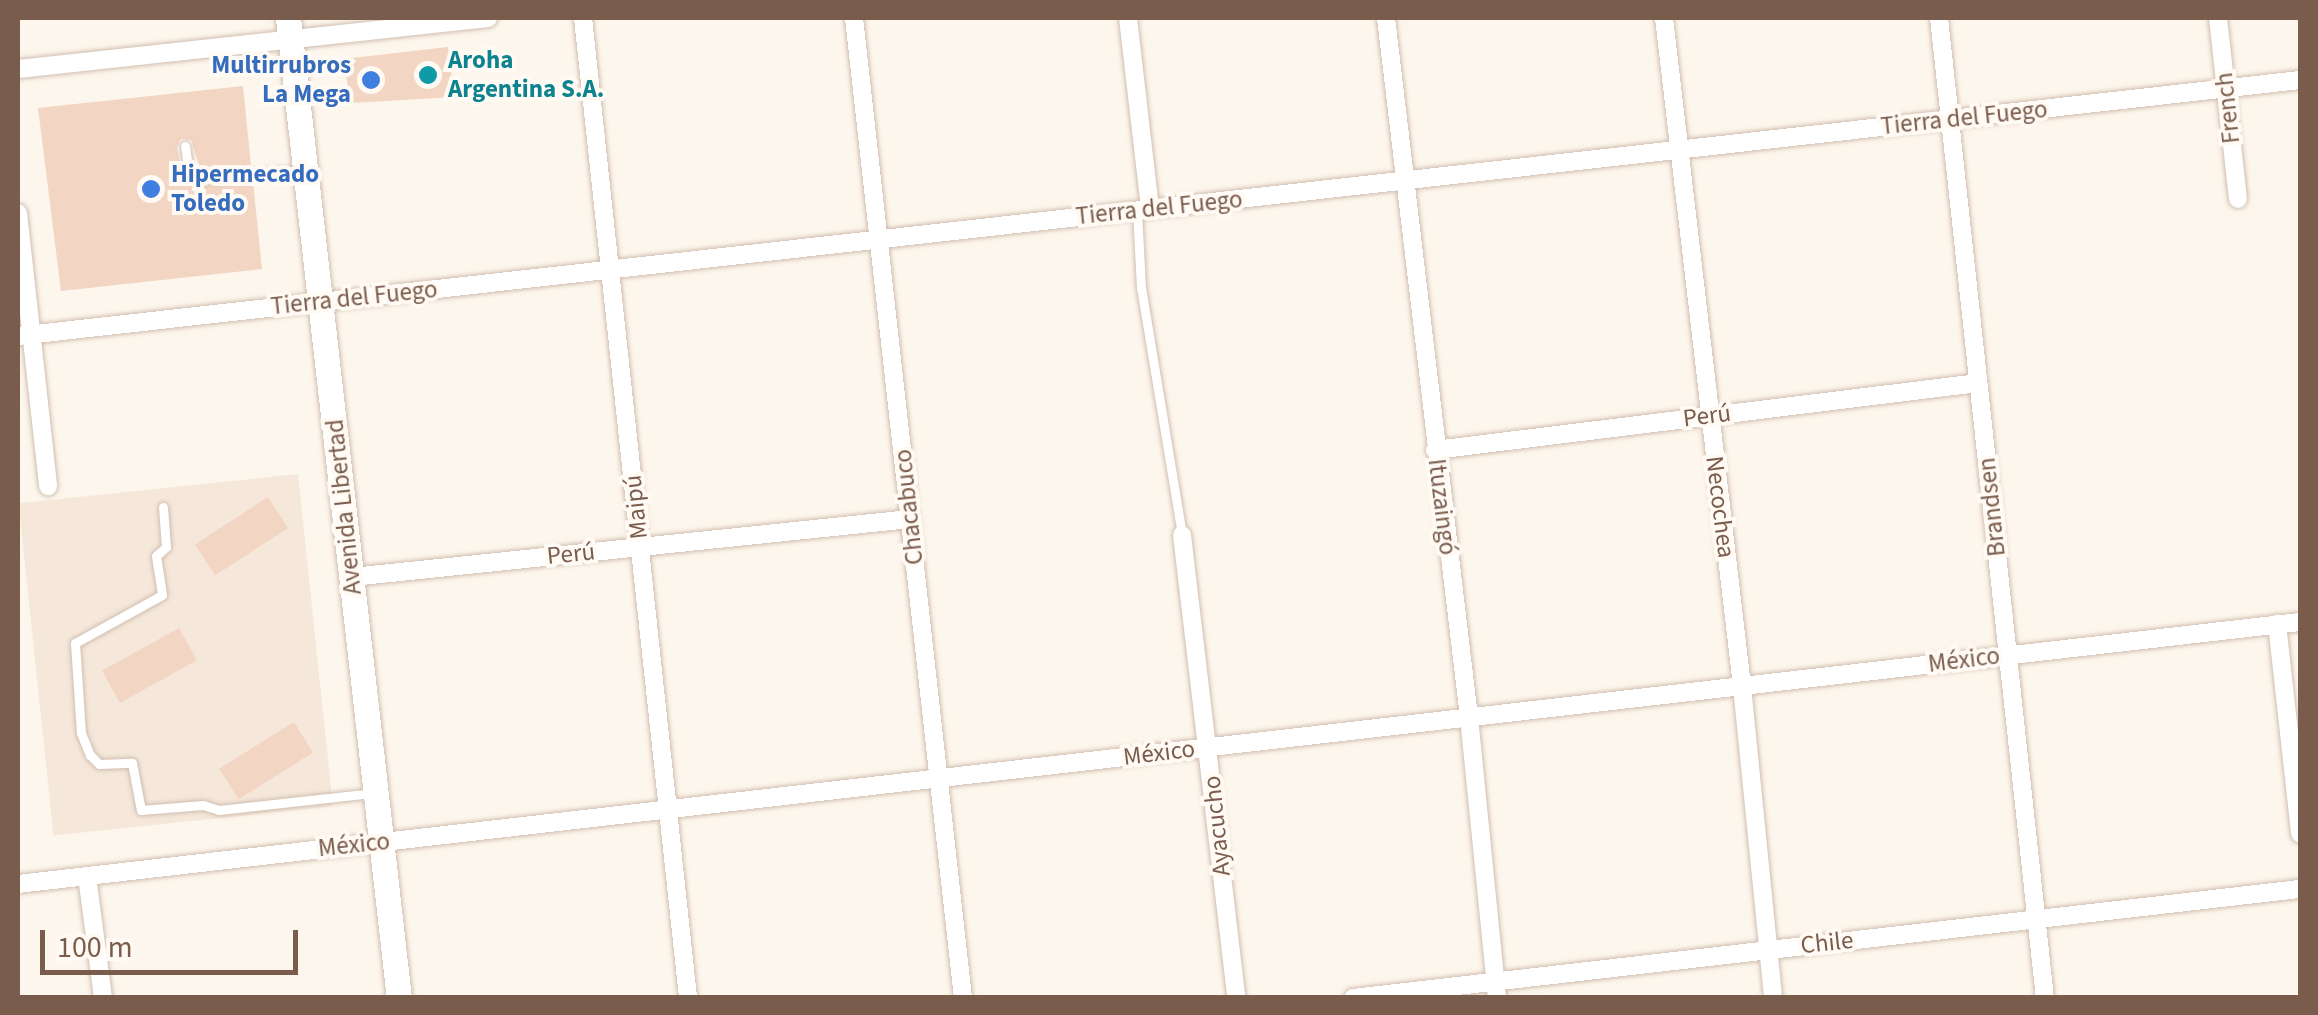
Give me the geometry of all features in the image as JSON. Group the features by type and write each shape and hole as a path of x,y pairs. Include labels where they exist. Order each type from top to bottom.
{"main road":[{"name":"Avenida Libertad","path":"290,28 399,998"}],"street":[{"path":"18,69 290,28 488,18"},
{"name":"Maipú","path":"582,18 688,998"},
{"name":"Chacabuco","path":"854,18 963,998"},
{"path":"1128,18 1144,210"},
{"name":"Ituzaingó","path":"1386,18 1496,989"},
{"name":"Necochea","path":"1664,18 1742,686 1773,998"},
{"name":"Brandsen","path":"1939,18 2045,998"},
{"name":"French","path":"2218,18 2238,200"},
{"name":"Tierra del Fuego","path":"24,336 2300,80"},
{"path":"18,214 24,336 48,486"},
{"name":"Perú","path":"1435,450 1978,383"},
{"name":"Perú","path":"352,577 910,519"},
{"name":"Ayacucho","path":"1182,535 1236,998"},
{"name":"México","path":"18,884 2300,622"},
{"path":"2277,624 2300,834"},
{"path":"87,876 102,998"},
{"name":"Chile","path":"1353,998 1496,989 1768,950 2300,890"}],"lane":[{"path":"185,146 189,173 198,179 306,170"},
{"path":"1144,210 1141,287 1182,535"},
{"path":"162,507 166,547 156,556 162,595 75,642 81,733 90,755 99,764 132,763 141,810 203,804 219,810 376,793"}],"shaded area":[{"path":"298,474 333,806 53,836 19,503"}],"building":[{"path":"448,47 454,97 351,103 343,59"},
{"name":"Hipermecado Toledo","path":"243,86 251,166 201,171 191,140 181,139 177,147 182,177 195,186 253,182 262,269 61,291 38,108"},
{"path":"268,497 288,528 215,575 195,544"},
{"path":"179,628 197,660 120,703 102,671"},
{"path":"294,722 313,753 238,799 219,769"}],"place":[{"name":"Aroha Argentina S.A.","path":"428,75"},
{"name":"Multirrubros La Mega","path":"371,80"},
{"name":"Hipermecado Toledo","path":"151,189"}]}
